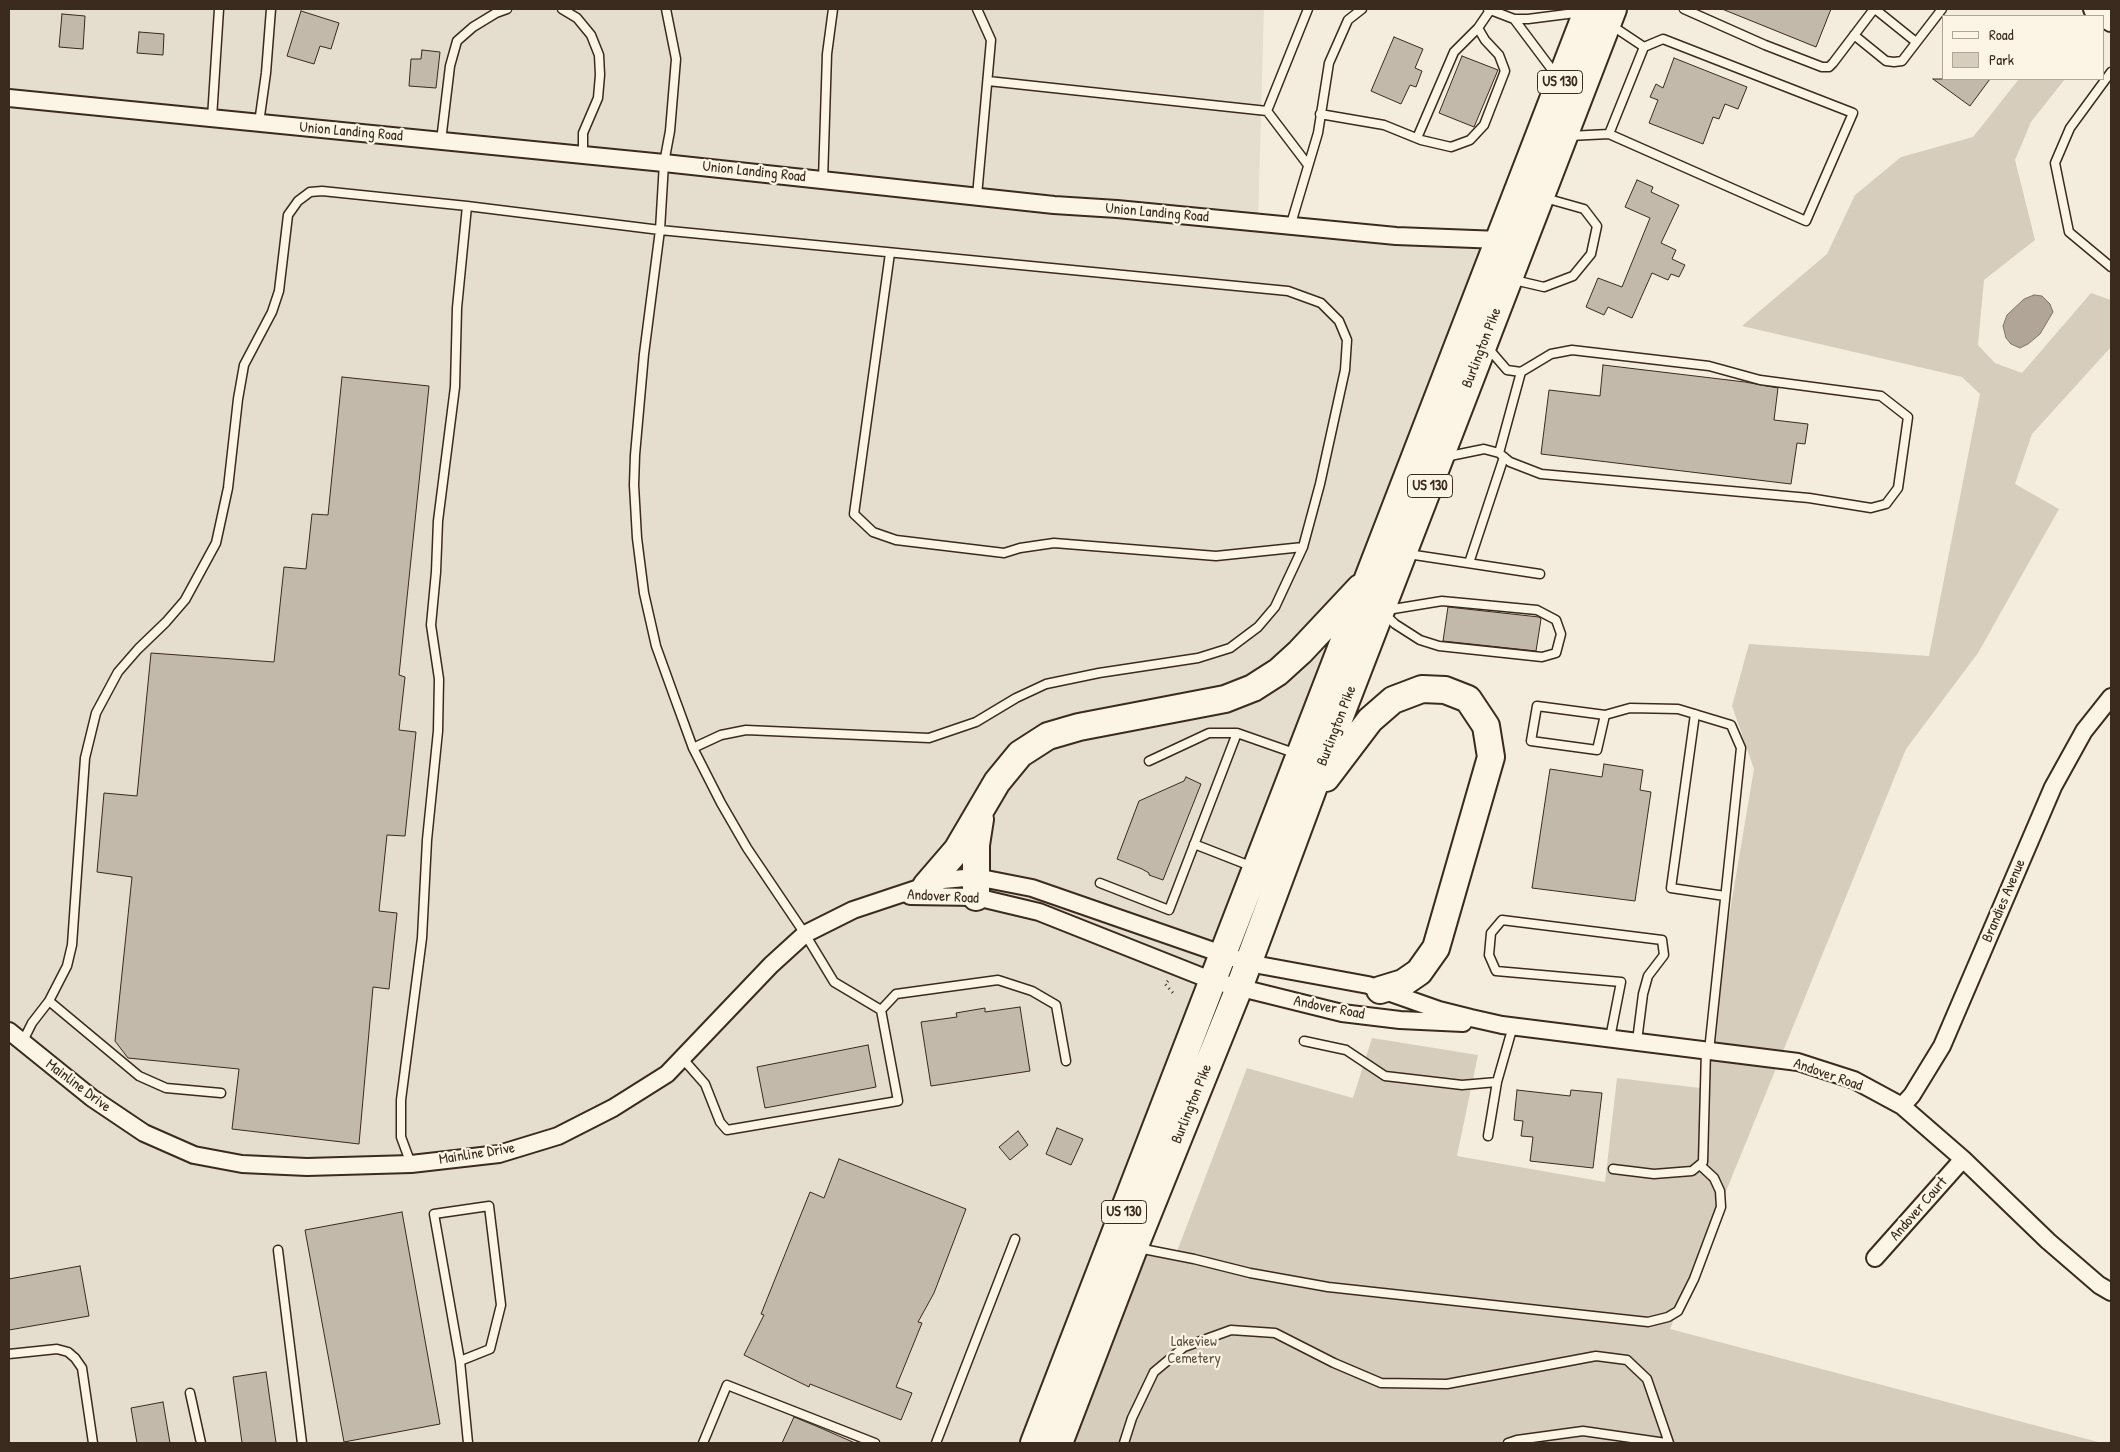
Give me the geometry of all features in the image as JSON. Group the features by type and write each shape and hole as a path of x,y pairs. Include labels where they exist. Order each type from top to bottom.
{"highway":[{"name":"Burlington Pike","path":"1034,1443 1560,81 1599,13"},
{"name":"Burlington Pike","path":"1059,1443 1134,1248 1239,988 1308,803 1541,197 1564,136 1599,13"},
{"path":"926,886 957,850 997,782 1020,754 1048,736 1079,727 1225,699 1253,688 1278,672 1300,652 1370,576"},
{"path":"1308,803 1370,720 1393,700 1422,689 1445,690 1468,699 1486,726 1491,757 1436,948 1419,972 1403,983 1380,990"},
{"path":"976,887 976,845 982,806"}],"street":[{"name":"Union Landing Road","path":"9,98 259,124 664,162 1054,205 1117,209 1396,236 1500,240"},
{"name":"Brandies Avenue","path":"1902,1106 1912,1095 1942,1046 2053,787 2084,731 2111,697"},
{"name":"Andover Road","path":"900,896 943,880 976,887 1213,981 1239,988 1342,1013 1400,1020 1507,1025"},
{"name":"Andover Road","path":"900,896 943,898 976,887 1032,888 1248,963 1368,986 1439,1010 1471,1018 1507,1025 1798,1062 1854,1080 1902,1106 1963,1159 2048,1241 2099,1285 2111,1292"},
{"name":"Mainline Drive","path":"9,1031 92,1098 144,1133 194,1155 242,1164 307,1167 411,1164 499,1154 558,1136 613,1108 667,1074 771,965 806,934 853,910 900,896"},
{"name":"Andover Court","path":"1875,1258 1963,1159"}],"lane":[{"path":"212,118 219,9"},
{"path":"259,124 266,73 271,9"},
{"path":"441,141 450,66 457,41 473,26 507,9"},
{"path":"562,9 577,18 592,35 599,55 598,98 583,133 583,155"},
{"path":"666,9 676,59 670,131 664,162 660,230 644,354 635,455 634,485 637,538 644,593 656,646 694,748 721,803 747,848 806,934 834,982 881,1010 898,1101 728,1130 720,1122 706,1084 682,1059"},
{"path":"823,180 827,54 833,9"},
{"path":"976,196 991,40 977,9"},
{"path":"1267,111 1308,9"},
{"path":"1290,227 1318,133 1329,63 1348,20 1362,9"},
{"path":"1417,138 1454,52 1478,28 1489,9 1514,19 1528,20 1599,13 1644,47"},
{"path":"1685,9 1765,45 1822,67 1829,67 1834,62 1874,9 1916,42"},
{"path":"1854,35 1886,61 1902,61 1942,9"},
{"path":"1514,19 1560,81"},
{"path":"1320,114 1384,125 1417,138 1451,147 1470,140 1484,125 1505,71 1499,55 1485,40 1478,28"},
{"path":"1564,136 1609,134 1806,221 1853,113 1663,39 1644,47 1609,134"},
{"path":"2111,72 2070,128 2055,163 2070,232 2111,267"},
{"path":"988,80 1267,111 1308,165"},
{"path":"22,1043 32,1024 49,1001 68,966 72,944 85,758 96,714 118,672 185,600 216,543 228,488 238,399 244,365 269,318 279,291 288,215 298,201 310,192 467,206 660,230 1288,291 1321,303 1338,321 1347,340 1345,370 1320,484 1303,547 1275,607 1258,627 1230,648 1209,656 1099,673 1046,684 1016,698 976,722 929,738 746,730 721,735 694,748"},
{"path":"1509,279 1544,287 1573,276 1591,254 1597,226 1584,209 1541,197"},
{"path":"411,1164 401,1137 401,1100 422,938 427,840 438,731 439,678 431,625 438,521 455,387 457,308 467,206"},
{"path":"890,253 854,514 873,532 896,540 1004,553 1020,548 1054,543 1216,556 1303,547"},
{"path":"1440,458 1484,449 1541,474 1808,498 1871,508 1886,504 1898,488 1908,417 1881,396 1760,380 1709,366 1572,350 1551,354 1521,372 1507,370 1484,344"},
{"path":"1469,563 1501,455 1521,372"},
{"path":"1404,553 1540,574"},
{"path":"1442,600 1537,610 1556,620 1561,634 1556,653 1542,657 1439,646 1420,640 1395,624 1382,610 1442,600"},
{"path":"1605,715 1597,750 1531,741 1537,706 1605,715 1630,708 1678,709 1731,725 1741,748 1708,1050 1703,1162 1692,1171 1654,1174 1613,1169"},
{"path":"1695,714 1671,888 1725,896"},
{"path":"1100,883 1169,910 1237,732"},
{"path":"1148,761 1208,733 1237,732 1301,755"},
{"path":"1194,844 1257,869"},
{"path":"1610,1038 1621,982 1496,971 1488,955 1491,933 1502,920 1662,940 1664,955 1648,976 1643,994 1638,1041"},
{"path":"881,1010 896,994 998,980 1032,991 1056,1005 1066,1061"},
{"path":"49,1001 139,1076 166,1088 221,1093"},
{"path":"1488,1136 1507,1025"},
{"path":"1304,1041 1346,1050 1385,1076 1462,1085 1497,1082"},
{"path":"1134,1248 1194,1259 1250,1273 1328,1287 1648,1322 1668,1317 1678,1311 1694,1279 1721,1207 1720,1191 1714,1178 1700,1165"},
{"path":"460,1361 490,1349 501,1305 489,1206 434,1214 460,1361 468,1443"},
{"path":"936,1443 1015,1239"},
{"path":"278,1250 302,1443"},
{"path":"1124,1443 1132,1418 1154,1372 1184,1347 1231,1330 1275,1333 1334,1363 1381,1382 1446,1384 1596,1356 1628,1360 1647,1378 1668,1443 1583,1431 1508,1443"},
{"path":"9,1354 57,1349 68,1352 76,1358 82,1368 93,1443"},
{"path":"703,1443 727,1385 875,1443"},
{"path":"190,1393 201,1443"}],"path":[{"path":"1169,980 1163,985 1173,993"}],"shaded area":[{"path":"9,9 1264,9 1258,223 1500,240 1034,1443 9,1443"},
{"path":"2034,295 2042,296 2050,304 2053,312 2040,334 2020,348 2011,344 2006,338 2003,326 2007,315 2024,299"}],"green space":[{"name":"Lakeview Cemetery","path":"2018,80 2064,80 2031,122 2015,160 2035,240 1984,280 1978,345 1995,363 2022,373 2091,293 2111,300 2111,347 2032,434 2015,484 2059,509 1978,653 1906,749 1670,1329 2102,1443 1059,1443 1134,1248 1176,1254 1247,1068 1353,1098 1372,1038 1478,1055 1457,1156 1605,1182 1617,1078 1700,1088 1754,769 1732,706 1749,644 1929,656 1980,394 1962,377 1742,326 1827,254 1855,195 1901,157 1973,137"}],"building":[{"path":"1722,9 1831,9 1816,47"},
{"path":"301,11 339,23 331,49 320,46 314,64 287,56"},
{"path":"62,14 85,16 83,49 59,47"},
{"path":"139,32 164,34 163,55 137,53"},
{"path":"1394,37 1423,49 1415,68 1422,71 1416,87 1410,85 1401,104 1371,91"},
{"path":"422,50 440,52 436,88 409,86 411,59 421,59"},
{"path":"1462,56 1498,70 1474,127 1439,113"},
{"path":"1674,58 1747,87 1738,109 1725,104 1719,119 1713,117 1703,144 1649,123 1658,100 1650,97 1656,84 1663,88"},
{"path":"1933,79 1989,80 1970,106"},
{"path":"1637,180 1653,187 1651,192 1679,205 1661,243 1676,250 1672,259 1685,265 1679,277 1671,274 1668,280 1652,273 1632,318 1608,307 1604,315 1586,307 1598,278 1622,287 1650,218 1625,207"},
{"path":"1603,365 1745,382 1778,388 1774,420 1808,424 1805,444 1797,443 1791,484 1541,454 1549,390 1600,396"},
{"path":"342,377 429,386 399,675 405,677 399,730 416,732 405,836 387,835 379,911 397,913 389,989 373,987 359,1144 232,1129 239,1069 128,1058 115,1041 132,877 97,872 104,793 137,796 151,653 274,662 284,567 306,569 312,514 328,515"},
{"path":"1448,607 1539,617 1541,619 1536,651 1443,641"},
{"path":"1604,764 1643,770 1640,790 1651,792 1635,901 1532,888 1550,769 1602,777"},
{"path":"1186,777 1201,784 1163,880 1117,859 1139,801 1184,781"},
{"path":"1020,1007 1030,1071 931,1086 921,1022 957,1017 956,1013 985,1008 985,1012"},
{"path":"868,1045 876,1087 765,1108 757,1067"},
{"path":"1517,1090 1570,1096 1571,1090 1602,1093 1593,1168 1530,1161 1533,1137 1521,1136 1523,1121 1514,1120"},
{"path":"1057,1128 1083,1139 1071,1165 1046,1154"},
{"path":"1018,1131 1028,1145 1010,1160 999,1147"},
{"path":"839,1159 966,1209 934,1293 918,1322 922,1323 896,1387 912,1393 901,1420 810,1384 809,1387 744,1355 764,1315 761,1314 810,1192 824,1198"},
{"path":"402,1212 440,1424 344,1442 305,1230"},
{"path":"80,1266 89,1316 9,1330 9,1279"},
{"path":"266,1372 276,1443 242,1443 233,1377"},
{"path":"163,1402 170,1443 137,1443 131,1408"},
{"path":"794,1417 816,1426 855,1443 782,1443"}]}
